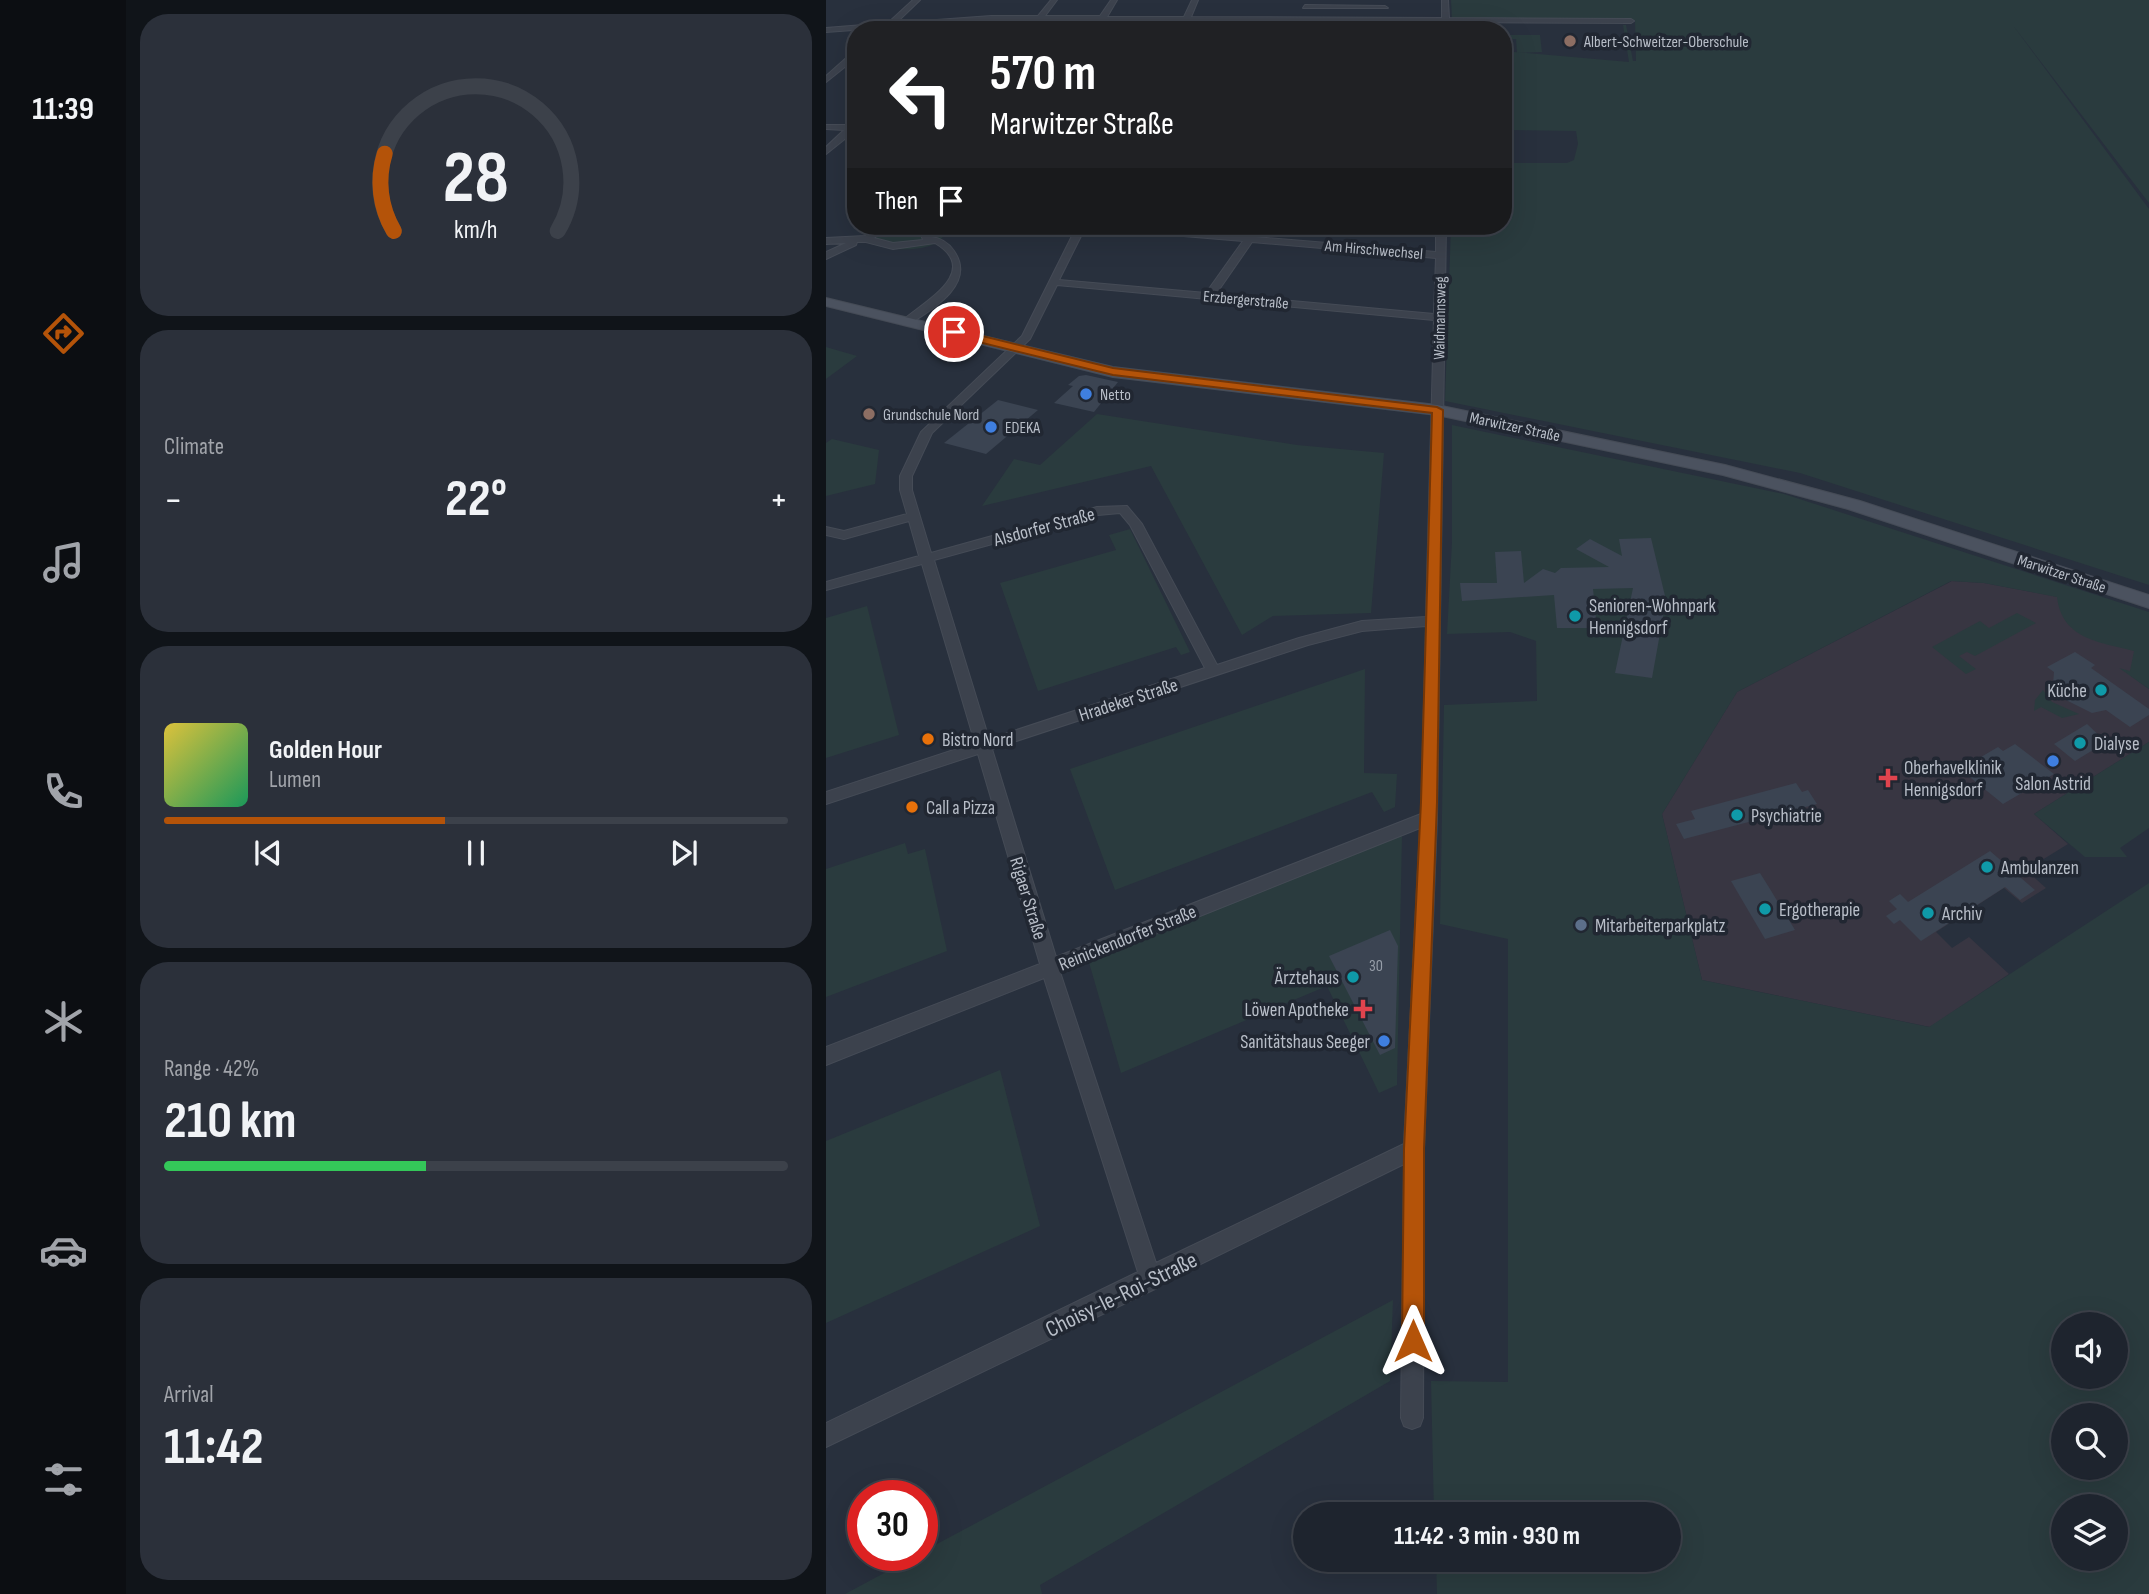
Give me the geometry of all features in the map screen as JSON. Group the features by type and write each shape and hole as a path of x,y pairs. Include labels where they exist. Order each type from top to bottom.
{"main road":[{"name":"Marwitzer Straße","path":"826,302 1113,372 1437,410 1790,485 2149,602"}],"street":[{"path":"894,21 917,0"},
{"path":"1040,18 1054,0"},
{"path":"1102,19 1114,0"},
{"path":"1184,19 1195,0"},
{"path":"1445,21 1446,0"},
{"path":"1305,7 1386,4 1382,20"},
{"path":"953,21 1014,18 1631,21"},
{"path":"826,30 847,29"},
{"path":"826,80 847,62"},
{"path":"826,127 847,126"},
{"path":"826,152 847,132"},
{"path":"826,256 872,235"},
{"path":"906,321 936,303 957,272 953,257 937,240 927,239 926,235"},
{"name":"Rigaer Straße","path":"1077,235 1033,325 1016,347 927,432 906,476 906,490 1050,968 1151,1279"},
{"name":"Am Hirschwechsel","path":"1203,235 1439,255"},
{"path":"1210,295 1252,235"},
{"name":"Waidmannsweg","path":"1412,1418 1414,1149 1429,818 1440,235"},
{"path":"867,239 880,246 914,246 937,240"},
{"path":"826,241 855,242"},
{"name":"Erzbergerstraße","path":"1054,282 1439,317"},
{"name":"Alsdorfer Straße","path":"826,586 1097,511 1123,509 1136,524 1213,671"},
{"path":"826,531 844,535 912,516"},
{"name":"Hradeker Straße","path":"826,798 1304,641 1362,626 1434,621"},
{"name":"Reinickendorfer Straße","path":"826,1056 1429,818"},
{"name":"Choisy-le-Roi-Straße","path":"826,1435 1414,1149"}],"shaded area":[{"path":"1451,0 2149,0 2149,203 2012,24 2149,209 2149,585 1800,473 1445,401 1451,235 1512,235 1512,163 1567,163 1574,160 1578,144 1576,131 1512,130 1512,52 1629,62 1623,25 1626,25 1633,61 1636,61 1635,20 1452,19"},
{"path":"1512,35 1540,35 1542,52 1517,53 1516,39 1512,39"},
{"path":"869,235 944,235 938,242 928,246 909,249 889,248 862,241"},
{"path":"826,347 857,356 826,379"},
{"path":"1097,414 1297,445 1384,453 1371,613 1273,616 1242,635 1151,466 982,506 1014,459 1040,465"},
{"path":"1452,425 1784,494 2149,612 2149,689 2119,668 2130,671 2134,651 2096,641 2074,630 2060,611 2057,597 1984,583 1951,581 1737,692 1662,814 1702,980 1929,1027 2149,883 2149,1594 1437,1594 1436,1572 1681,1572 1681,1502 1434,1502 1431,1381 1508,1382 1508,939 1440,924 1444,705 1537,701 1536,641 1510,632 1447,634 1452,542"},
{"path":"832,439 879,450 875,484 826,496 826,443"},
{"path":"1130,529 1190,652 1181,655 1176,647 1038,691 1000,583 1116,550 1109,535"},
{"name":"Oberhavelklinik Hennigsdorf","path":"1952,581 1984,583 2095,604 2149,623 2131,676 2149,689 2149,742 2034,814 2068,844 2026,870 2046,888 2022,903 2004,888 1936,932 1952,948 1969,937 2009,974 1930,1027 1702,980 1662,814 1737,692"},
{"path":"867,606 899,735 826,758 826,618"},
{"path":"2017,613 2036,623 1975,656 1967,652 1959,656 1976,669 1966,674 1932,647 1980,621 1989,628"},
{"path":"1365,669 1364,773 1397,774 1395,807 1384,812 1372,792 1115,890 1070,769"},
{"path":"2043,690 2052,702 2079,714 2062,718 2041,707 2034,711 2035,700"},
{"path":"2149,742 2149,828 2120,848 2127,857 2085,857 2034,814"},
{"path":"1402,835 1397,1085 1379,1093 1327,986 1121,1073 1088,959"},
{"path":"905,843 908,854 925,849 947,951 826,997 826,869"},
{"path":"1000,1070 1040,1226 826,1323 826,1141"},
{"path":"1393,1300 1390,1381 1040,1585 1042,1594 845,1594 888,1571 938,1571 938,1543"}],"building":[{"name":"Netto","path":"1079,376 1118,382 1094,412 1054,403 1073,386 1068,385"},
{"name":"EDEKA","path":"998,400 1038,410 986,454 944,443"},
{"name":"Senioren-Wohnpark Hennigsdorf","path":"1651,538 1666,600 1652,678 1615,673 1633,588 1593,589 1597,628 1557,628 1554,595 1462,601 1460,583 1497,583 1495,552 1521,551 1524,583 1543,569 1555,573 1561,568 1609,567 1576,549 1590,539 1622,556 1619,539"},
{"name":"Küche","path":"2075,652 2095,665 2091,668 2149,709 2149,715 2130,727 2106,710 2092,713 2060,697 2053,684 2054,672 2047,667"},
{"name":"Dialyse","path":"2087,724 2106,742 2075,761 2054,744"},
{"path":"2015,744 2054,774 2003,804 1966,774 1986,762 1981,757 1998,747 2003,751"},
{"name":"Psychiatrie","path":"1796,783 1802,792 1808,790 1817,804 1684,839 1676,824 1695,819 1691,811"},
{"path":"1990,851 2035,890 2020,900 2005,887 1921,941 1900,920 1894,924 1886,916 1897,909 1889,901 1900,894 1908,902"},
{"name":"Ergotherapie","path":"1760,873 1795,930 1765,939 1731,881"},
{"name":"Ärztehaus","path":"1390,930 1398,946 1395,1048 1380,1055 1329,956"}],"place":[{"name":"Albert-Schweitzer-Oberschule","path":"1570,41"},
{"name":"Netto","path":"1086,394"},
{"name":"Grundschule Nord","path":"869,414"},
{"name":"EDEKA","path":"991,427"},
{"name":"Senioren-Wohnpark Hennigsdorf","path":"1575,616"},
{"name":"Küche","path":"2101,690"},
{"name":"Bistro Nord","path":"928,739"},
{"name":"Dialyse","path":"2080,743"},
{"name":"Salon Astrid","path":"2053,761"},
{"name":"Oberhavelklinik Hennigsdorf","path":"1888,778"},
{"name":"Call a Pizza","path":"912,807"},
{"name":"Psychiatrie","path":"1737,815"},
{"name":"Ambulanzen","path":"1987,867"},
{"name":"Ergotherapie","path":"1765,909"},
{"name":"Archiv","path":"1928,913"},
{"name":"Mitarbeiterparkplatz","path":"1581,925"},
{"name":"Ärztehaus","path":"1353,977"},
{"name":"Löwen Apotheke","path":"1363,1009"},
{"name":"Sanitätshaus Seeger","path":"1384,1041"}],"route":[{"path":"954,332 1113,372 1437,410 1437,520 1429,802 1414,1149 1413,1341"}]}
